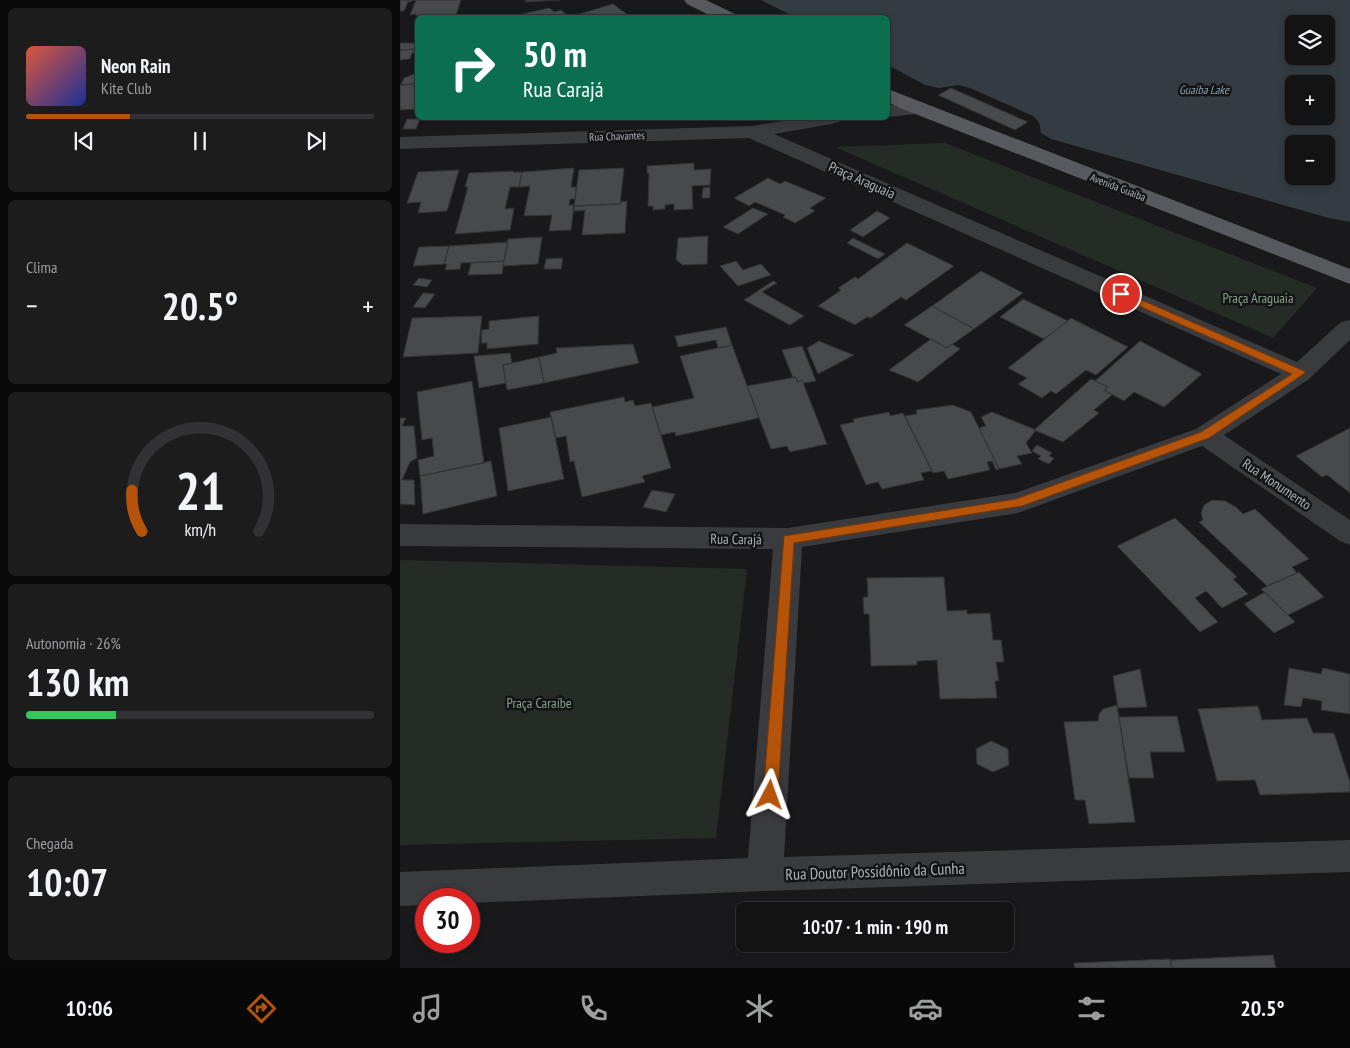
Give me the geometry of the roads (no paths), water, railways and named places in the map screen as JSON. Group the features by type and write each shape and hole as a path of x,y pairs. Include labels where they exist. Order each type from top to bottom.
{"main road":[{"path":"693,0 723,15"},
{"name":"Avenida Guaíba","path":"919,109 1350,277"}],"street":[{"path":"890,101 919,109"},
{"name":"Rua Chavantes","path":"400,143 752,132 821,120"},
{"name":"Praça Araguaia","path":"752,132 1300,373"},
{"name":"Rua Carajá","path":"400,535 788,539 1018,503 1205,435 1300,373 1350,327"},
{"name":"Rua Monumento","path":"1205,435 1350,534"},
{"path":"765,874 788,539"},
{"name":"Rua Doutor Possidônio da Cunha","path":"400,889 765,874 1350,856"}],"water":[{"name":"Guaíba Lake","path":"761,0 1350,0 1350,222 1329,218 1051,139 1041,133 1039,122 1033,116 970,88 958,85 939,88 925,85 890,66 890,15 791,15"}],"park label":[{"name":"Praça Caraíbe","path":"539,703"}]}
